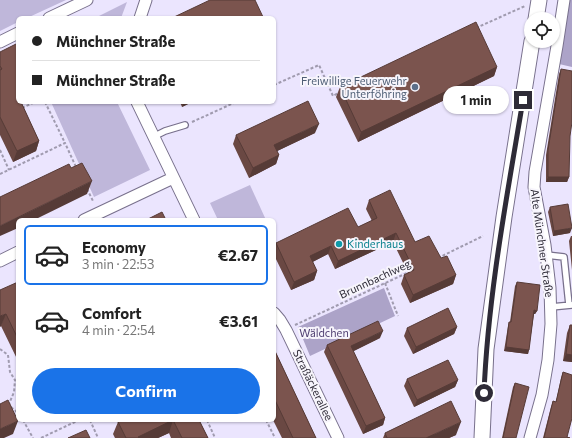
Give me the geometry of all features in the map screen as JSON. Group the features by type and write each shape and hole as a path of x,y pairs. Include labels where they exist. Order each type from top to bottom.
{"main road":[{"path":"482,438 486,349 504,217 531,48"}],"street":[{"path":"53,16 87,0"},
{"path":"141,16 146,0"},
{"name":"Alte Münchner Straße","path":"530,438 542,395 548,360 550,307 550,288 546,255 534,187 534,172 564,0"},
{"path":"0,42 16,34"},
{"path":"138,104 193,218"},
{"path":"88,218 173,178"},
{"path":"0,261 16,253"},
{"name":"Straßäckerallee","path":"276,315 286,330 338,438"}],"lane":[{"path":"153,137 165,131 185,125"},
{"path":"546,255 564,257 571,305 550,307"}],"path":[{"path":"470,30 533,3"},
{"path":"276,84 319,65 333,96 340,92"},
{"path":"16,111 28,104"},
{"path":"46,104 77,169"},
{"path":"185,125 232,104"},
{"path":"0,174 65,143"},
{"path":"0,150 9,170"},
{"path":"86,188 93,201"},
{"path":"434,260 483,236"},
{"name":"Brunnbachlweg","path":"286,330 413,270"},
{"path":"385,283 398,316"},
{"path":"0,349 8,355 10,372 15,380 14,392 8,405"},
{"path":"4,404 16,411"},
{"path":"23,422 33,438"},
{"path":"41,438 75,422"},
{"path":"91,422 98,438"},
{"path":"207,422 215,438"},
{"path":"267,422 275,438"}],"shaded area":[{"path":"0,0 66,0 31,16 16,16 16,23 0,31"},
{"path":"127,2 122,16 99,16"},
{"path":"52,104 118,104 150,170 94,197"},
{"path":"250,185 265,218 217,218 210,203"}],"green space":[{"path":"565,0 572,0 572,67 559,64"},
{"name":"Wäldchen","path":"384,288 395,316 310,356 298,327"}],"building":[{"path":"210,0 255,0 263,16 176,16"},
{"path":"476,22 497,67 361,132 340,87"},
{"path":"16,44 16,104 22,104 39,141 17,151 0,117 0,70 2,69 0,66 0,52"},
{"path":"561,69 572,71 572,122 570,136 569,177 548,177 548,150"},
{"path":"308,101 319,124 274,145 279,155 253,168 236,135"},
{"path":"82,163 92,181 0,226 0,197 69,164 71,168"},
{"path":"390,190 415,242 429,236 441,258 447,256 456,275 413,295 404,275 414,270 396,233 338,261 331,246 310,256 317,271 294,282 276,243 348,208 358,227 377,218 369,200"},
{"path":"568,204 572,228 554,231 550,207"},
{"path":"162,212 165,218 150,218"},
{"path":"517,282 540,285 537,311 534,310 529,350 506,347 509,322 511,322"},
{"path":"16,283 16,335 6,314 0,316 0,290"},
{"path":"448,308 457,327 416,347 407,328"},
{"path":"378,321 383,331 351,346 385,418 366,426 327,345"},
{"path":"570,325 572,325 572,355 566,354"},
{"path":"276,353 316,438 293,438 276,402"},
{"path":"448,360 458,380 417,400 407,379"},
{"path":"563,372 572,375 572,418 567,437 570,438 544,438 553,401 556,402"},
{"path":"515,383 529,387 516,438 503,438"},
{"path":"8,400 16,417 16,422 0,429 0,404"},
{"path":"451,401 461,422 426,438 387,438 385,433"},
{"path":"118,422 169,422 138,437 139,438 126,438"},
{"path":"174,422 200,422 208,438 182,438"},
{"path":"86,430 90,438 68,438"}],"place":[{"name":"Freiwillige Feuerwehr Unterföhring","path":"415,87"},
{"name":"Kinderhaus","path":"339,244"}],"route":[{"path":"484,393 486,349 504,217 523,100"}]}
